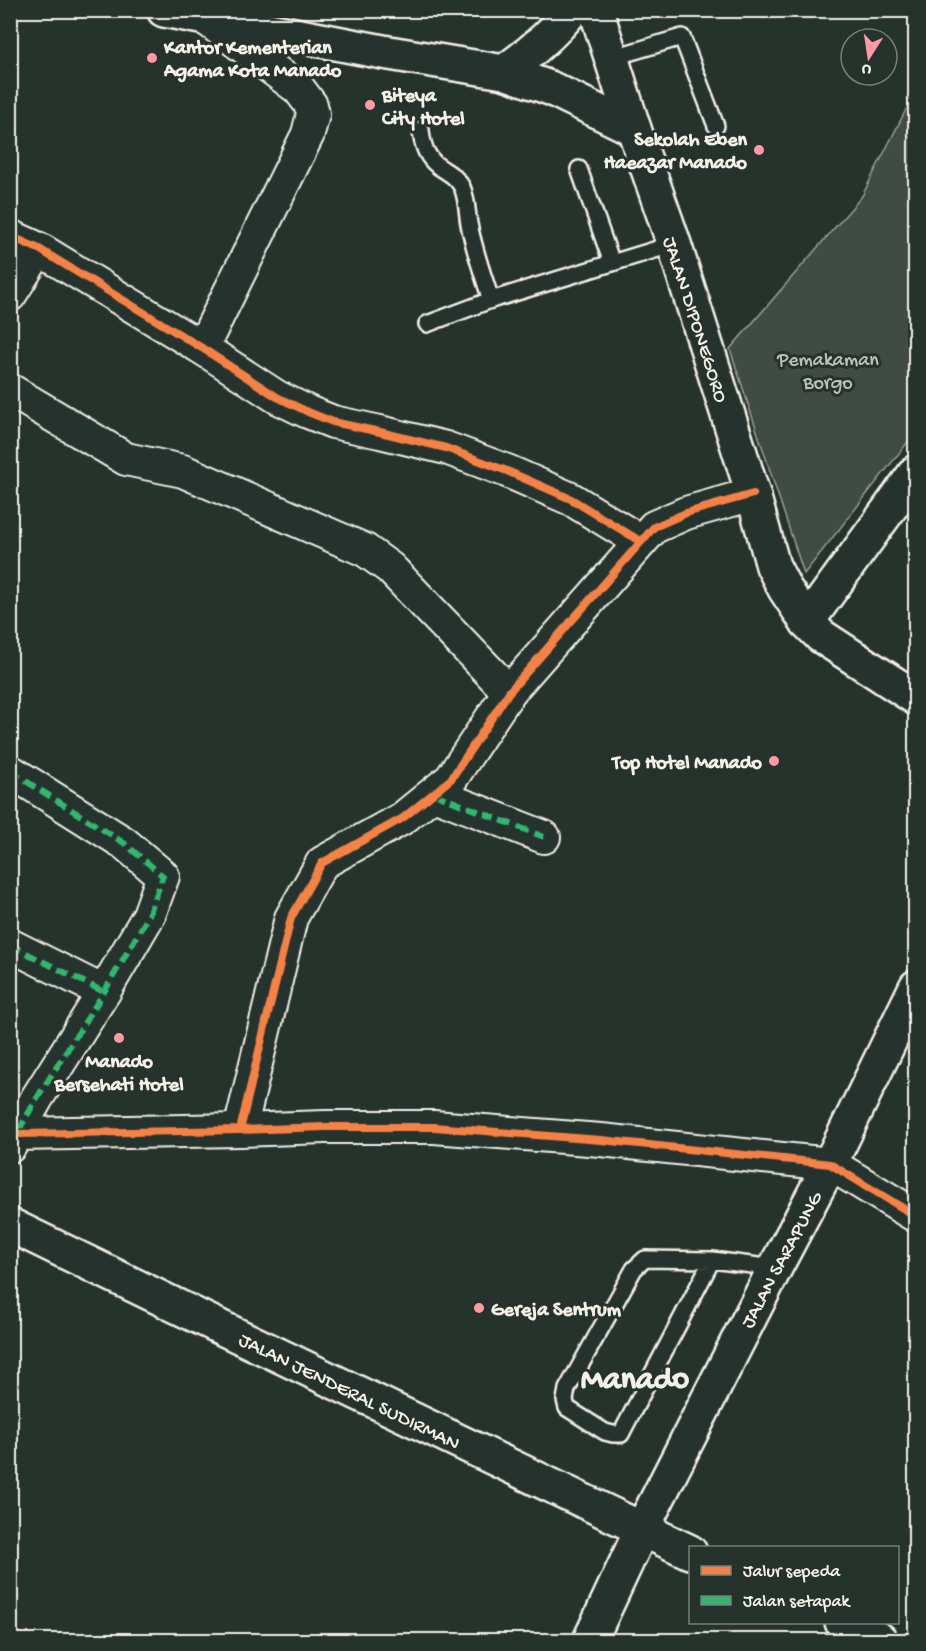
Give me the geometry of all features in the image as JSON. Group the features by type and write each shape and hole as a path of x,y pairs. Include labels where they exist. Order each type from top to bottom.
{"main road":[{"path":"164,10 383,52 504,72 550,88 634,129"},
{"path":"504,72 535,49 572,10"},
{"name":"JALAN DIPONEGORO","path":"596,10 674,244 753,494 773,566 807,622 821,636 915,698"},
{"path":"807,622 915,472"},
{"name":"JALAN SARAPUNG","path":"590,1641 642,1529 830,1164 915,987"},
{"name":"JALAN JENDERAL SUDIRMAN","path":"10,1225 689,1552"},
{"path":"844,1624 880,1641"}],"street":[{"path":"202,348 308,134 313,114 311,105 299,89 205,18"},
{"path":"10,236 39,249 202,348 277,397 333,422 446,448 507,471 571,499 640,541"},
{"path":"10,295 39,249"},
{"path":"10,390 126,459 183,471 366,550 390,568 509,692"},
{"path":"240,1130 291,918 322,862 403,819 451,779 509,692 654,527 686,513 753,494"},
{"path":"10,771 124,843 163,876 149,915 104,992 37,1098 14,1140"},
{"path":"434,794 544,837"},
{"path":"10,945 104,992"},
{"path":"14,1140 325,1127 434,1127 601,1140 830,1164 915,1216"}],"lane":[{"path":"611,58 682,37 716,126"},
{"path":"421,130 424,150 438,166 453,175 462,188 469,225 491,300"},
{"path":"579,169 612,264"},
{"path":"427,324 491,300 674,244"},
{"path":"712,1260 621,1434 605,1432 567,1408 565,1400 567,1389 639,1263 645,1259 712,1260 775,1268"}],"green space":[{"name":"Pemakaman Borgo","path":"915,92 915,433 804,574 730,349 862,196"}],"marked path":[{"path":"10,771 124,843 163,876 149,915 10,1146"},
{"path":"434,794 544,837"},
{"path":"10,945 104,992"}],"cycle path":[{"path":"10,236 39,249 202,348 277,397 333,422 446,448 507,471 571,499 640,541"},
{"path":"240,1130 291,918 322,863 403,818 451,779 509,692 654,527 686,513 753,494"},
{"path":"17,1134 325,1127 434,1127 601,1140 830,1164 916,1216"}],"place":[{"name":"Kantor Kementerian Agama Kota Manado","path":"152,58"},
{"name":"Biteya City Hotel","path":"370,105"},
{"name":"Sekolah Eben Haeazar Manado","path":"759,150"},
{"name":"Top Hotel Manado","path":"774,761"},
{"name":"Manado Bersehati Hotel","path":"119,1038"},
{"name":"Gereja Sentrum","path":"479,1308"}],"district":[{"name":"Manado","path":"635,1376"}]}
